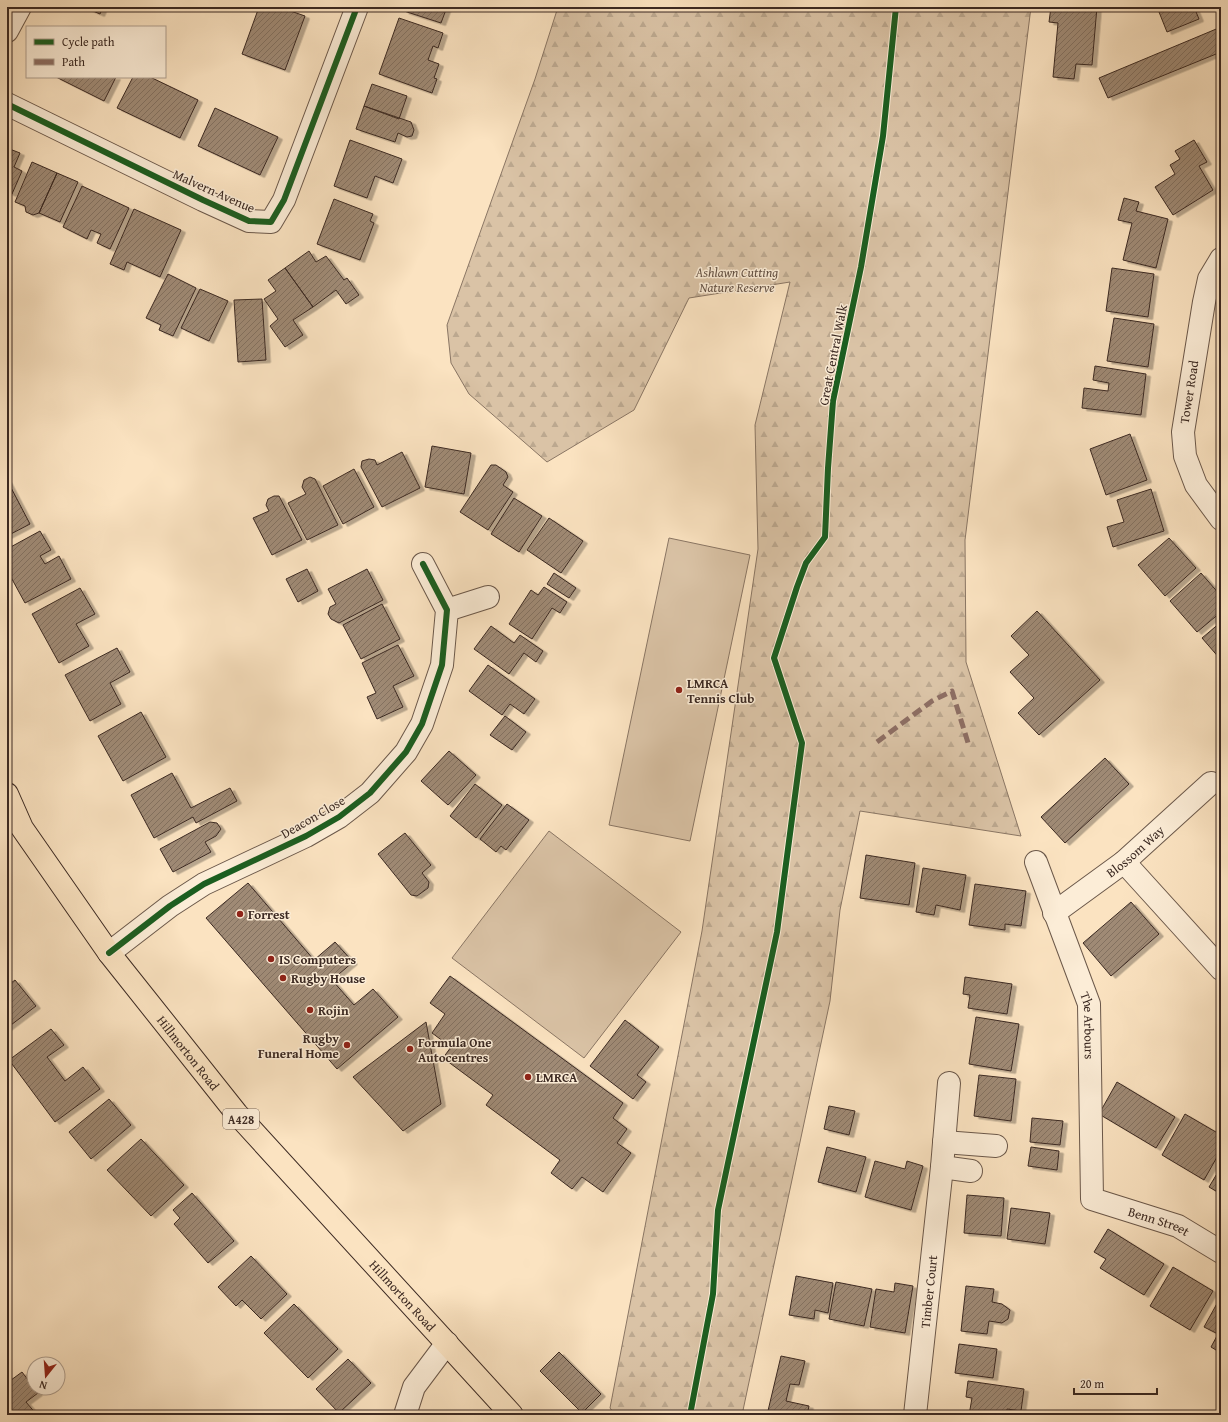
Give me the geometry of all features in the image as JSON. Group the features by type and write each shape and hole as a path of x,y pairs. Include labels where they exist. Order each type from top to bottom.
{"highway":[{"name":"Hillmorton Road","path":"7,794 22,828 109,953 237,1114 512,1415"}],"street":[{"path":"7,31 20,7"},
{"name":"Malvern Avenue","path":"7,104 249,221 271,222 284,200 357,7"},
{"name":"Tower Road","path":"1221,259 1209,279 1183,432 1185,456 1196,484 1221,519"},
{"path":"423,564 447,610 488,597"},
{"name":"Deacon Close","path":"109,953 170,906 204,884 306,836 339,817 370,793 406,752 422,724 442,665 447,610"},
{"name":"Blossom Way","path":"1054,912 1124,862 1211,783"},
{"name":"The Arbours","path":"1036,862 1089,1004 1092,1199"},
{"path":"1124,862 1221,969"},
{"name":"Timber Court","path":"914,1415 942,1168 949,1083"},
{"path":"944,1142 996,1146"},
{"path":"942,1168 971,1171"},
{"name":"Benn Street","path":"1092,1199 1178,1226 1221,1252"},
{"path":"406,1415 414,1386 447,1343"}],"green space":[{"name":"Ashlawn Cutting Nature Reserve","path":"558,7 1031,7 965,540 966,662 1021,836 860,811 840,910 830,1001 742,1415 615,1415 610,1408 702,931 758,549 755,425 790,282 689,298 634,410 547,462 469,394 451,363 447,325 535,79"},
{"name":"LMRCA Tennis Club","path":"669,538 750,555 690,841 609,825"},
{"path":"549,831 681,932 584,1058 452,958"}],"building":[{"path":"84,7 103,7 100,14"},
{"path":"259,7 279,7 305,16 285,70 242,54"},
{"path":"405,7 447,7 441,23 404,11"},
{"path":"1051,7 1097,7 1092,65 1076,64 1074,79 1053,77 1058,23 1049,22"},
{"path":"1157,7 1194,7 1199,19 1167,32"},
{"path":"399,18 443,33 438,48 433,46 428,60 439,64 434,78 437,79 432,93 379,74"},
{"path":"1221,27 1221,52 1108,98 1099,78"},
{"path":"58,78 116,78 104,101"},
{"path":"132,78 152,78 198,100 180,138 117,108"},
{"path":"372,84 407,96 399,119 364,106"},
{"path":"364,106 411,122 414,130 412,136 407,137 398,133 395,142 356,129"},
{"path":"215,108 278,137 260,175 198,146"},
{"path":"350,140 402,159 393,183 375,176 367,198 334,186"},
{"path":"1194,140 1207,162 1199,166 1213,190 1173,215 1155,187 1175,174 1170,165 1180,159 1175,151"},
{"path":"7,148 20,153 14,167 22,171 12,194 7,192"},
{"path":"32,162 57,173 39,213 33,215 26,212 25,206 15,202"},
{"path":"57,173 78,182 60,222 39,213"},
{"path":"82,186 129,208 110,249 97,243 101,234 91,230 87,239 63,227"},
{"path":"1124,198 1139,202 1136,211 1168,219 1156,268 1123,260 1132,223 1118,220"},
{"path":"334,199 373,214 370,221 374,223 360,260 317,244"},
{"path":"134,209 181,230 160,277 127,262 124,270 110,264"},
{"path":"309,251 316,262 326,256 344,280 347,278 359,295 346,304 336,290 313,307 285,268"},
{"path":"285,268 313,307 293,320 303,335 285,347 270,326 278,319 264,299 276,291 268,280"},
{"path":"1112,268 1154,274 1148,317 1106,311"},
{"path":"168,274 196,288 173,336 159,330 161,325 146,318"},
{"path":"200,289 228,301 209,341 181,328"},
{"path":"262,299 266,360 238,362 234,300"},
{"path":"1114,318 1154,324 1148,367 1107,361"},
{"path":"1095,366 1146,374 1141,415 1082,408 1084,388 1108,391 1109,383 1093,380"},
{"path":"1130,434 1147,480 1106,495 1090,449"},
{"path":"432,446 471,453 464,494 425,487"},
{"path":"402,452 420,488 382,507 361,467 362,461 369,459 375,460 377,465"},
{"path":"491,465 496,465 506,472 508,477 503,485 513,492 488,530 460,512"},
{"path":"354,469 374,507 343,524 323,486"},
{"path":"310,477 315,479 338,525 307,540 288,503 306,494 302,487 304,480"},
{"path":"7,480 30,524 7,536"},
{"path":"1151,489 1164,531 1113,547 1107,527 1124,522 1117,500"},
{"path":"274,496 279,496 302,540 272,555 253,518 269,511 266,505 268,499"},
{"path":"514,498 542,516 519,552 491,534"},
{"path":"549,518 583,541 561,573 527,550"},
{"path":"40,531 51,550 40,556 45,564 59,556 71,579 25,603 7,570 7,549"},
{"path":"1169,538 1196,568 1165,596 1138,565"},
{"path":"307,569 318,591 298,602 286,579"},
{"path":"367,569 383,600 339,623 331,619 328,614 330,607 336,604 328,589"},
{"path":"554,573 576,588 569,598 547,584"},
{"path":"1201,573 1221,596 1221,612 1197,632 1170,601"},
{"path":"544,587 567,602 560,613 552,608 532,639 509,624 531,590 538,595"},
{"path":"80,588 95,614 76,624 89,646 59,663 32,614"},
{"path":"382,604 400,639 361,659 343,625"},
{"path":"1037,611 1100,680 1039,735 1018,713 1034,698 1010,672 1029,655 1011,636"},
{"path":"1221,622 1221,660 1202,638"},
{"path":"491,626 514,643 520,635 543,651 536,662 524,653 509,674 474,649"},
{"path":"398,645 414,676 393,686 403,707 377,719 367,697 376,693 362,663"},
{"path":"117,648 130,672 110,683 121,704 90,721 65,675"},
{"path":"488,665 535,699 524,714 510,704 502,715 469,691"},
{"path":"141,712 166,757 123,781 98,736"},
{"path":"505,716 526,732 512,750 490,735"},
{"path":"449,751 476,775 448,805 421,781"},
{"path":"1105,758 1129,784 1065,843 1041,817"},
{"path":"172,773 191,808 230,788 237,801 196,823 193,817 154,838 131,795"},
{"path":"475,784 502,805 476,838 450,816"},
{"path":"507,804 529,820 506,850 501,846 496,852 480,839"},
{"path":"210,822 217,823 221,829 216,836 205,842 211,852 173,872 160,849"},
{"path":"405,833 431,865 422,873 429,882 428,888 417,896 411,895 378,854"},
{"path":"866,855 915,863 909,905 860,898"},
{"path":"923,868 966,875 960,910 936,905 934,915 916,912"},
{"path":"248,883 314,960 335,942 353,962 332,980 354,1005 373,989 398,1017 337,1069 206,918"},
{"path":"975,884 1026,891 1021,926 1005,924 1005,930 969,925"},
{"path":"1131,902 1159,934 1111,976 1083,943"},
{"name":"LMRCA","path":"450,976 623,1103 613,1118 627,1129 617,1143 631,1153 603,1192 582,1177 572,1189 551,1173 560,1160 486,1105 493,1095 443,1058 451,1047 432,1033 445,1014 430,1003"},
{"path":"965,977 1012,984 1007,1014 968,1008 970,995 963,994"},
{"path":"15,980 36,1006 7,1028 7,986"},
{"path":"976,1017 1019,1024 1011,1071 969,1064"},
{"path":"625,1020 659,1047 637,1075 646,1082 633,1099 590,1066"},
{"name":"Formula One Autocentres","path":"426,1022 441,1104 403,1131 353,1077"},
{"path":"51,1029 64,1045 47,1057 65,1081 83,1067 100,1089 55,1122 9,1060"},
{"path":"979,1075 1016,1079 1011,1121 974,1116"},
{"path":"1117,1082 1175,1117 1156,1148 1099,1114"},
{"path":"109,1099 131,1125 91,1159 69,1132"},
{"path":"829,1106 855,1111 849,1135 824,1129"},
{"path":"1185,1114 1221,1135 1221,1150 1204,1180 1162,1155"},
{"path":"1032,1118 1063,1121 1060,1145 1030,1142"},
{"path":"141,1139 184,1185 151,1216 107,1170"},
{"path":"827,1147 866,1157 856,1192 818,1182"},
{"path":"1031,1147 1059,1151 1057,1170 1028,1166"},
{"path":"875,1161 905,1169 907,1161 923,1166 911,1210 865,1197"},
{"path":"1221,1167 1221,1194 1209,1187"},
{"path":"192,1193 234,1241 208,1263 174,1224 180,1218 173,1210"},
{"path":"967,1195 1004,1198 1001,1236 964,1233"},
{"path":"1011,1208 1050,1213 1045,1244 1007,1239"},
{"path":"1108,1229 1164,1264 1144,1295 1100,1268 1106,1259 1094,1252"},
{"path":"251,1256 287,1294 261,1319 242,1300 236,1306 218,1287"},
{"path":"1173,1267 1213,1291 1190,1330 1150,1306"},
{"path":"796,1276 833,1283 828,1313 815,1310 814,1319 789,1315"},
{"path":"836,1282 872,1289 864,1326 829,1319"},
{"path":"895,1283 913,1286 905,1333 870,1327 876,1289 894,1292"},
{"path":"966,1286 994,1289 992,1302 1002,1304 1010,1310 1008,1319 1002,1323 989,1321 987,1334 961,1331"},
{"path":"1220,1298 1221,1353 1211,1347 1218,1334 1204,1327"},
{"path":"294,1304 338,1349 308,1378 264,1333"},
{"path":"959,1344 997,1349 993,1378 955,1373"},
{"path":"559,1352 601,1394 582,1413 540,1371"},
{"path":"781,1356 805,1361 799,1385 790,1384 786,1401 809,1406 807,1415 767,1415"},
{"path":"348,1359 371,1383 339,1413 316,1389"},
{"path":"22,1372 26,1377 26,1396 34,1396 26,1402 37,1415 7,1415 7,1383"},
{"path":"968,1381 1024,1389 1021,1411 1007,1409 1006,1415 969,1415 972,1398 966,1397"}],"marked path":[{"path":"877,742 932,701 952,691 969,746"}],"cycle path":[{"path":"7,104 249,221 271,222 284,200 357,7"},
{"name":"Great Central Walk","path":"690,1415 713,1294 718,1210 777,932 802,743 774,658 806,563 825,537 833,401 861,267 883,136 896,7"},
{"path":"109,953 170,906 204,884 306,836 339,817 370,793 406,752 422,724 442,665 447,610 423,564"}],"place":[{"name":"LMRCA Tennis Club","path":"679,690"},
{"name":"Forrest","path":"240,914"},
{"name":"IS Computers","path":"271,959"},
{"name":"Rugby House","path":"283,978"},
{"name":"Rojin","path":"310,1010"},
{"name":"Rugby Funeral Home","path":"347,1045"},
{"name":"Formula One Autocentres","path":"410,1049"},
{"name":"LMRCA","path":"528,1077"}]}
